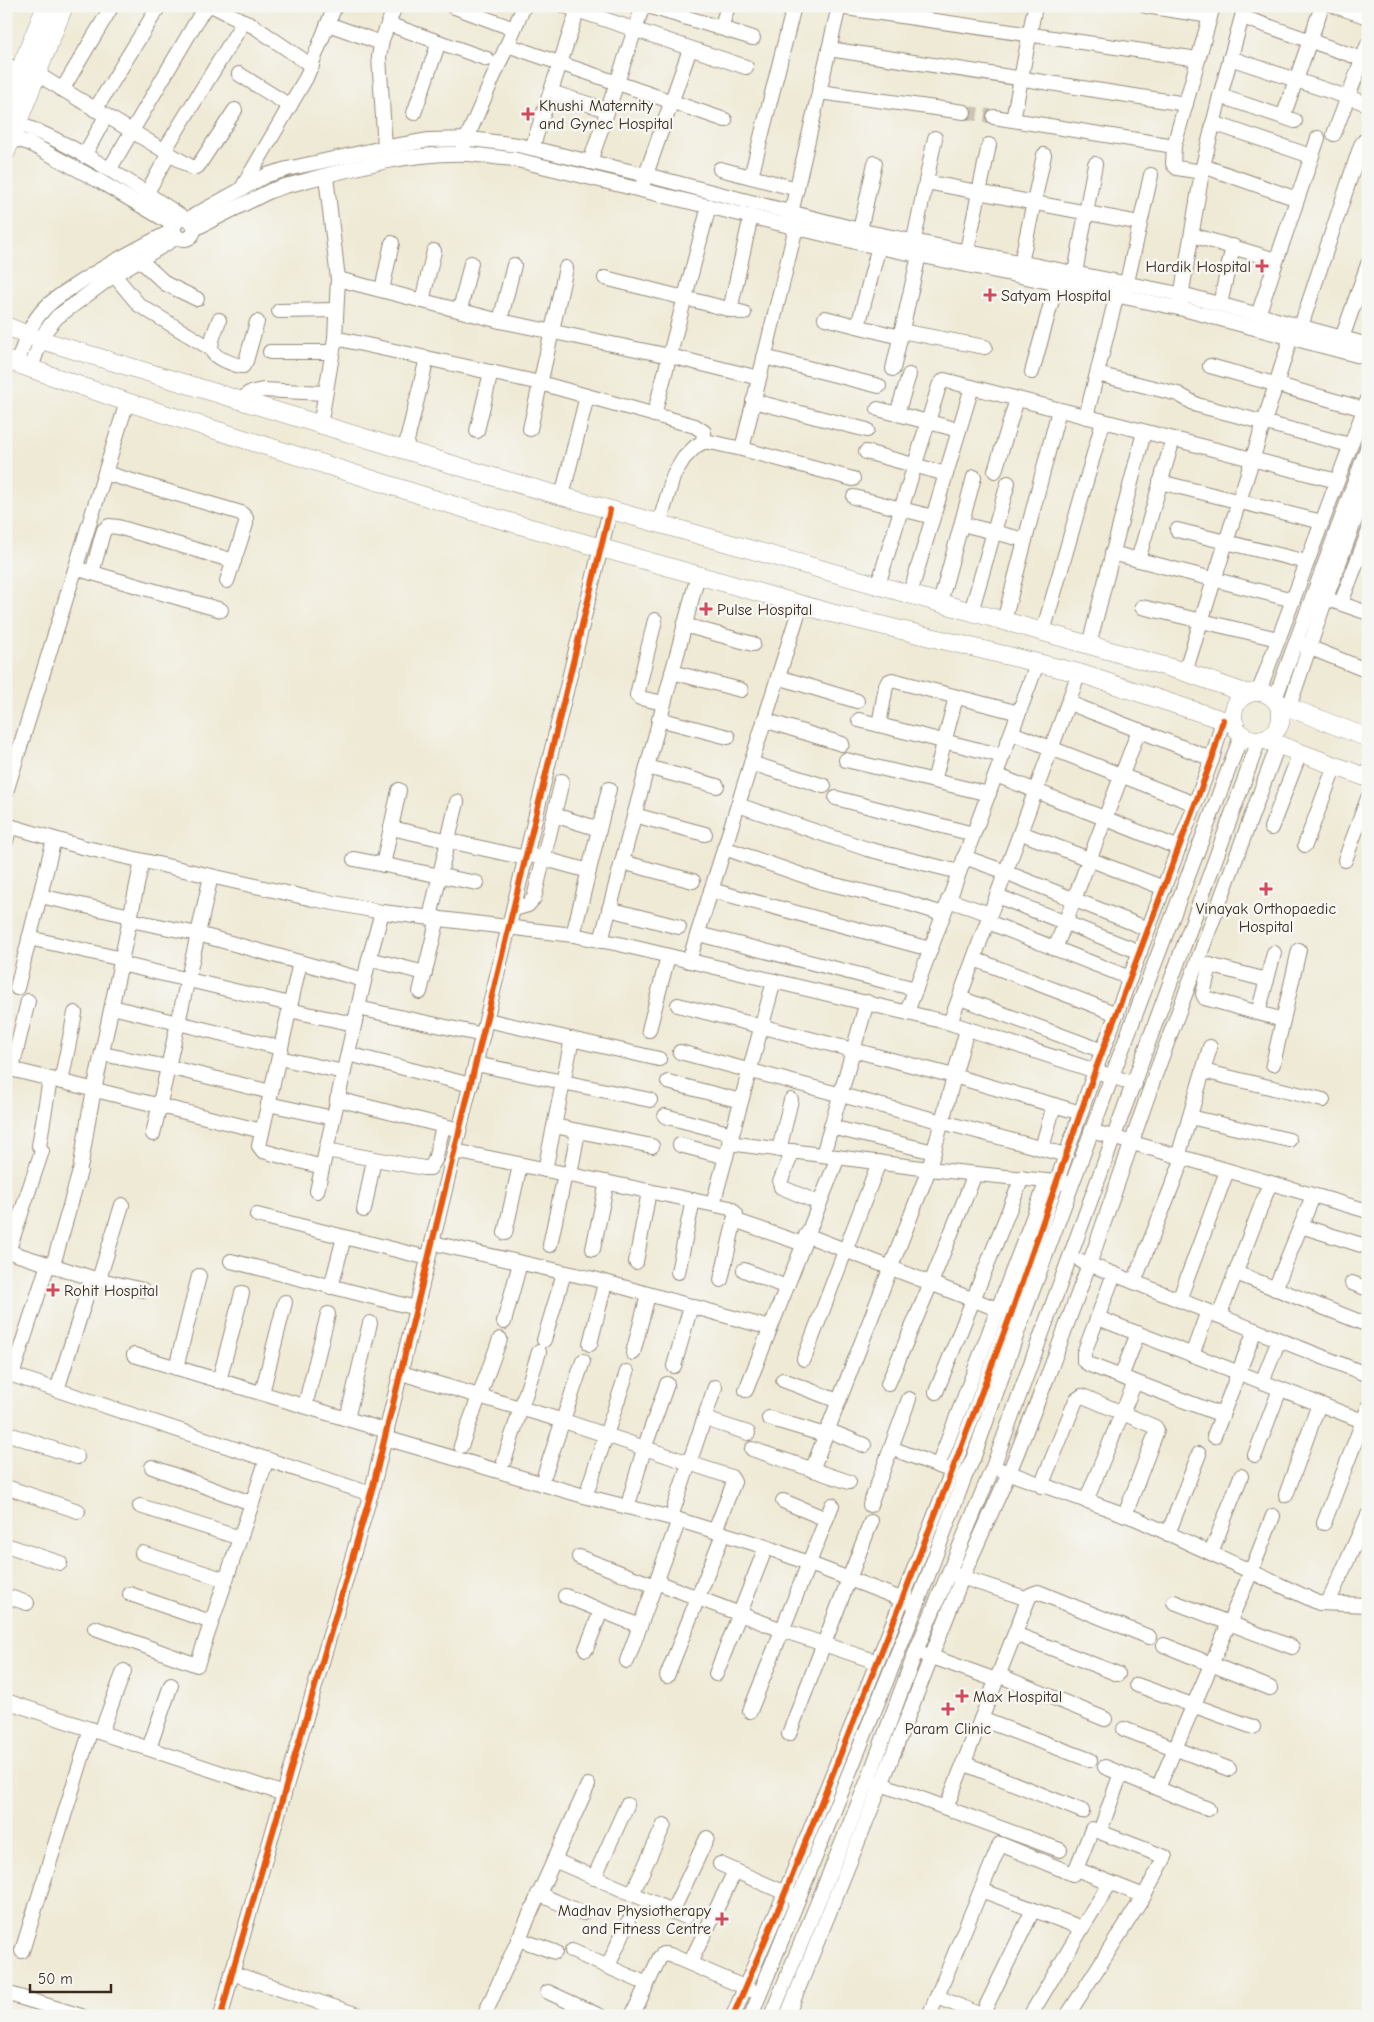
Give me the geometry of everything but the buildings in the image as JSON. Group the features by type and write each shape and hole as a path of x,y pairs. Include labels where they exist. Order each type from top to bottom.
{"main road":[{"path":"9,93 21,70 46,6"},
{"path":"10,134 21,70 64,6"},
{"path":"6,326 34,337 320,426 1184,672 1270,699 1368,738"},
{"path":"14,363 127,402 458,507 801,604 1079,673 1233,726 1249,738 1267,741 1368,778"},
{"path":"1233,726 1234,708 1238,701 1270,699"},
{"path":"1267,741 1280,724 1281,712 1270,699"}],"street":[{"path":"62,90 112,6"},
{"path":"84,156 101,113 159,6"},
{"path":"97,181 108,169 132,132 202,12 209,6"},
{"path":"213,6 244,21 312,66"},
{"path":"242,189 312,66 335,6"},
{"path":"385,147 379,57 381,43 395,6"},
{"path":"452,6 514,29"},
{"path":"460,154 524,6"},
{"path":"590,162 643,6"},
{"path":"648,6 753,38"},
{"path":"721,28 728,6"},
{"path":"751,177 794,6"},
{"path":"742,449 764,357 797,189 839,6 1198,60"},
{"path":"1013,120 1035,6"},
{"path":"1146,6 1211,11 1174,146 1173,164 1177,168 1203,169 1297,199"},
{"path":"1220,96 1289,119 1296,80 1322,6"},
{"path":"1335,6 1368,17"},
{"path":"532,148 560,64 574,8 634,31 746,67"},
{"path":"1181,301 1203,169 1213,123 1244,12 1310,41 1365,60"},
{"path":"146,194 166,153 244,21"},
{"path":"328,24 381,43"},
{"path":"388,24 487,59"},
{"path":"414,113 439,42"},
{"path":"1334,134 1365,60 1368,44"},
{"path":"507,45 725,120"},
{"path":"644,182 690,49"},
{"path":"829,49 1186,104"},
{"path":"1230,58 1368,104"},
{"path":"21,70 62,90 166,153 195,168 235,110"},
{"path":"239,74 290,106"},
{"path":"551,92 607,110"},
{"path":"819,92 964,112"},
{"path":"994,117 1174,146"},
{"path":"1213,123 1311,156"},
{"path":"10,134 33,128 108,169 146,194 182,226"},
{"path":"10,134 182,226"},
{"path":"892,369 901,334 935,138"},
{"path":"1258,315 1318,138"},
{"path":"34,337 39,314 52,302 101,269 182,226 267,175 385,147 429,140 466,140 532,148 590,162 709,206 751,216 860,230 915,250"},
{"path":"1301,326 1361,145 1364,141 1368,141"},
{"path":"966,258 989,145"},
{"path":"14,363 34,337 47,329 57,317 114,275 140,260 182,226 270,191 386,162 428,156 460,154 513,159 644,182 879,246 966,258 1021,262 1075,273 1122,291"},
{"path":"1021,262 1044,155"},
{"path":"860,230 875,163"},
{"path":"1075,273 1095,164"},
{"path":"720,169 797,189"},
{"path":"1086,417 1122,291 1151,175"},
{"path":"320,426 324,393 334,345 338,279 326,176"},
{"path":"926,182 1140,223"},
{"path":"654,415 709,206"},
{"path":"730,310 751,216"},
{"path":"1192,235 1276,260"},
{"path":"382,290 392,243"},
{"path":"858,326 879,246"},
{"path":"1220,304 1233,246"},
{"path":"422,301 434,251"},
{"path":"966,258 1057,282 1181,301 1220,304 1368,345"},
{"path":"140,260 166,284 197,299"},
{"path":"460,310 471,263"},
{"path":"500,321 514,264"},
{"path":"1342,338 1368,264"},
{"path":"530,429 566,268"},
{"path":"114,275 139,305 210,348"},
{"path":"605,278 744,314"},
{"path":"338,279 500,321 670,356 759,378"},
{"path":"1032,372 1057,282"},
{"path":"1181,301 1291,337 1368,358"},
{"path":"279,311 336,310"},
{"path":"825,318 901,334 985,347"},
{"path":"219,320 210,348 212,354 216,358 238,366 243,366 246,362 257,322"},
{"path":"1184,672 1291,337"},
{"path":"270,352 334,345 427,358 540,383 699,427 704,432 703,442"},
{"path":"764,357 879,386"},
{"path":"405,449 427,358"},
{"path":"1210,366 1276,385 1366,404 1278,639 1270,699"},
{"path":"478,431 491,372"},
{"path":"1097,374 1178,394 1197,405 1350,445"},
{"path":"897,414 909,375"},
{"path":"878,585 941,382 947,380 1103,422 1337,481"},
{"path":"910,594 972,387"},
{"path":"241,401 249,392 263,390 324,393"},
{"path":"562,496 587,396"},
{"path":"995,471 1017,399"},
{"path":"754,401 867,430"},
{"path":"6,792 127,402"},
{"path":"878,409 959,430"},
{"path":"1004,621 1059,410"},
{"path":"1043,632 1103,422"},
{"path":"1089,645 1144,432"},
{"path":"1138,560 1173,439"},
{"path":"660,524 674,474 684,458 703,442 742,449 853,479"},
{"path":"1270,699 1302,645 1368,446"},
{"path":"866,452 946,474"},
{"path":"105,473 241,513 246,518 246,524 227,581"},
{"path":"940,603 974,476"},
{"path":"1160,482 1322,522"},
{"path":"971,612 1008,483"},
{"path":"1320,595 1368,485"},
{"path":"854,497 933,518"},
{"path":"221,2016 371,1494 610,510"},
{"path":"962,524 1025,540"},
{"path":"92,573 104,530 109,526 234,561"},
{"path":"1177,530 1307,562"},
{"path":"1341,604 1364,555 1368,533"},
{"path":"1112,553 1293,600"},
{"path":"75,568 221,610"},
{"path":"601,940 698,575"},
{"path":"1320,595 1368,613"},
{"path":"689,961 801,604"},
{"path":"1142,607 1278,639"},
{"path":"655,620 637,695 664,704"},
{"path":"684,625 753,644"},
{"path":"1302,645 1368,671"},
{"path":"907,1012 1037,664"},
{"path":"672,672 741,690"},
{"path":"950,1023 997,896 1011,874 1036,792 1079,673"},
{"path":"778,677 857,701"},
{"path":"878,725 886,686 892,680 1019,714"},
{"path":"934,781 956,697"},
{"path":"1069,703 1212,758"},
{"path":"660,720 728,737"},
{"path":"764,720 842,744"},
{"path":"859,720 1003,756"},
{"path":"737,2014 744,1987 785,1893 902,1600 958,1474 973,1459 1011,1314 1059,1182 1066,1154 1095,1072 1212,758 1233,726"},
{"path":"938,1466 1011,1314 1059,1182 1091,1131 1233,726"},
{"path":"1055,949 1139,730"},
{"path":"1012,733 1195,804"},
{"path":"787,2016 882,1785 932,1657 947,1617 956,1575 993,1467 1181,958 1267,741"},
{"path":"771,2016 868,1780 932,1612 956,1575 1009,1474 1089,1264 1131,1143 1203,964 1267,741"},
{"path":"1271,828 1300,753"},
{"path":"846,760 989,794"},
{"path":"751,763 824,786"},
{"path":"1305,845 1335,766"},
{"path":"647,767 717,786"},
{"path":"996,775 1179,848"},
{"path":"514,909 528,905 534,898 562,781"},
{"path":"574,934 609,789"},
{"path":"384,865 399,790"},
{"path":"836,798 974,834"},
{"path":"1345,860 1368,798"},
{"path":"420,992 425,973 439,876 457,802"},
{"path":"738,805 867,849 959,872"},
{"path":"554,815 599,829"},
{"path":"634,815 705,834"},
{"path":"6,841 8,826 54,839 313,900 382,912 574,934 950,1023 1135,1084"},
{"path":"391,828 447,841 543,858 589,871"},
{"path":"1029,836 1164,888"},
{"path":"17,988 54,839"},
{"path":"724,848 822,882 895,899 943,914"},
{"path":"964,857 1148,929"},
{"path":"142,860 94,1090 81,1167 51,1265 9,1374 371,1494"},
{"path":"354,860 477,883"},
{"path":"622,862 693,881"},
{"path":"153,1134 211,876"},
{"path":"711,890 930,949"},
{"path":"40,896 198,934 364,980"},
{"path":"997,896 1140,952"},
{"path":"948,900 1055,949 1130,978"},
{"path":"609,909 679,927"},
{"path":"317,1191 364,980 382,912"},
{"path":"698,934 916,989"},
{"path":"29,938 354,1024"},
{"path":"1273,1064 1299,950"},
{"path":"1258,1013 1274,953"},
{"path":"649,1030 668,956"},
{"path":"974,958 1117,1014"},
{"path":"1181,958 1267,980"},
{"path":"369,959 425,973"},
{"path":"300,962 259,1146 263,1151 322,1167"},
{"path":"1203,964 1204,998 1283,1020"},
{"path":"713,1204 774,981"},
{"path":"960,998 1103,1051"},
{"path":"28,1001 9,1069 262,1131"},
{"path":"823,1155 867,1002"},
{"path":"678,1004 954,1076 1081,1113"},
{"path":"112,1007 344,1072"},
{"path":"358,1008 483,1035"},
{"path":"75,1013 56,1080 41,1148 7,1252 143,1290"},
{"path":"487,1020 659,1059"},
{"path":"812,1470 929,1169 967,1029"},
{"path":"544,1170 572,1039"},
{"path":"1134,1282 1181,1157 1210,1047"},
{"path":"680,1052 1066,1154"},
{"path":"102,1054 168,1067 333,1118"},
{"path":"348,1054 471,1085"},
{"path":"476,1064 650,1100"},
{"path":"1203,1072 1323,1100"},
{"path":"668,1082 741,1101"},
{"path":"337,1100 460,1130"},
{"path":"791,1100 786,1150 780,1182 781,1187 819,1203"},
{"path":"1042,1148 1054,1105"},
{"path":"665,1116 729,1145"},
{"path":"1190,1117 1289,1140"},
{"path":"326,1150 430,1168 435,1160 443,1126"},
{"path":"554,1126 652,1146"},
{"path":"831,1127 934,1152"},
{"path":"550,1245 578,1131"},
{"path":"1091,1131 1368,1211"},
{"path":"680,1145 729,1145 786,1150 929,1169 1059,1182"},
{"path":"455,1151 713,1204 734,1210 736,1214 721,1280"},
{"path":"746,1390 838,1157"},
{"path":"364,1210 374,1159"},
{"path":"804,1359 879,1162"},
{"path":"505,1233 520,1165"},
{"path":"1179,1300 1227,1171"},
{"path":"888,1384 932,1283 975,1174"},
{"path":"936,1392 1022,1178"},
{"path":"593,1249 607,1182"},
{"path":"1192,1355 1236,1274 1270,1183"},
{"path":"636,1262 649,1191"},
{"path":"1275,1289 1313,1196"},
{"path":"678,1272 693,1200"},
{"path":"56,1390 122,1205"},
{"path":"257,1215 428,1258"},
{"path":"734,1220 846,1250 1011,1314"},
{"path":"1300,1226 1368,1247"},
{"path":"331,1287 344,1237"},
{"path":"433,1243 605,1283 770,1328"},
{"path":"1071,1257 1368,1375"},
{"path":"231,1261 416,1308"},
{"path":"504,1322 520,1262"},
{"path":"744,1270 786,1287"},
{"path":"504,1460 564,1273"},
{"path":"1114,1274 1084,1353 1084,1361 1222,1415"},
{"path":"1236,1274 1368,1325"},
{"path":"176,1368 199,1276"},
{"path":"590,1344 605,1283"},
{"path":"1352,1283 1368,1289"},
{"path":"219,1380 242,1293"},
{"path":"633,1353 648,1295"},
{"path":"262,1393 285,1302"},
{"path":"674,1366 691,1306"},
{"path":"305,1406 328,1314"},
{"path":"1098,1318 1365,1422"},
{"path":"347,1418 370,1323"},
{"path":"1214,1436 1256,1330"},
{"path":"1121,1377 1138,1333"},
{"path":"462,1446 500,1339"},
{"path":"1262,1382 1279,1340"},
{"path":"134,1355 347,1418 386,1434 584,1496 677,1514 719,1532 809,1563 947,1617"},
{"path":"545,1474 583,1361"},
{"path":"589,1486 627,1372"},
{"path":"401,1373 564,1421 644,1449 690,1462 734,1480 698,1598 667,1676"},
{"path":"783,1380 838,1401"},
{"path":"1086,1501 1135,1382"},
{"path":"630,1498 644,1449 667,1384"},
{"path":"627,1661 655,1584 677,1514 690,1462 715,1387"},
{"path":"1255,1455 1280,1389"},
{"path":"1040,1486 1079,1397 1086,1396 1123,1412 1157,1430 1125,1515"},
{"path":"870,1505 909,1400"},
{"path":"1286,1495 1319,1404"},
{"path":"1324,1523 1365,1422 1368,1408"},
{"path":"769,1418 864,1445"},
{"path":"705,1419 748,1433"},
{"path":"6,1432 77,1457"},
{"path":"891,1448 958,1474"},
{"path":"752,1450 849,1482"},
{"path":"1168,1534 1199,1454"},
{"path":"95,1628 197,1665 267,1459"},
{"path":"152,1467 251,1503"},
{"path":"993,1467 1040,1486 1125,1515 1319,1603 1368,1605"},
{"path":"752,2016 917,1605 958,1474"},
{"path":"1211,1553 1242,1476"},
{"path":"6,1487 78,1511"},
{"path":"783,1501 826,1520"},
{"path":"750,1711 832,1504"},
{"path":"140,1506 240,1538"},
{"path":"1328,1603 1368,1515"},
{"path":"1158,1788 1251,1572 1273,1516"},
{"path":"789,1734 871,1522"},
{"path":"6,1544 60,1563"},
{"path":"716,1674 766,1547"},
{"path":"142,1553 226,1580"},
{"path":"579,1557 877,1662"},
{"path":"956,1575 1028,1600"},
{"path":"946,1808 1030,1594 1038,1592 1149,1637"},
{"path":"130,1594 211,1622"},
{"path":"6,1596 27,1603"},
{"path":"565,1596 640,1626"},
{"path":"1174,1602 1292,1647"},
{"path":"586,1649 601,1611"},
{"path":"1015,1634 1118,1674"},
{"path":"1164,1645 1270,1688"},
{"path":"916,1651 997,1678 1105,1719"},
{"path":"22,1951 96,1731 124,1671"},
{"path":"149,1748 171,1685"},
{"path":"1137,1685 1253,1727"},
{"path":"6,1701 284,1794"},
{"path":"981,1719 1090,1760"},
{"path":"1124,1729 1229,1768"},
{"path":"963,1763 1082,1811"},
{"path":"1105,1767 1208,1809"},
{"path":"1104,1823 1121,1773"},
{"path":"868,1780 1060,1850"},
{"path":"484,2016 588,1785"},
{"path":"594,1878 627,1805"},
{"path":"632,1894 664,1825"},
{"path":"929,2016 1000,1844 1073,1874 1092,1829 1165,1857 1144,1896 1067,2016"},
{"path":"554,1860 679,1915 707,1838"},
{"path":"720,1864 799,1899"},
{"path":"1076,1869 1144,1896"},
{"path":"690,1963 735,1871"},
{"path":"1030,2016 1110,1883"},
{"path":"981,1890 1082,1928"},
{"path":"538,1894 583,1913"},
{"path":"938,1997 983,2016 1033,1910"},
{"path":"608,1966 628,1922"},
{"path":"518,1939 555,1952"},
{"path":"572,1951 647,1984"},
{"path":"632,2016 663,1954 690,1963 760,1994"},
{"path":"232,1973 361,2016"},
{"path":"548,1992 600,2016"},
{"path":"6,1993 81,2016"}],"tunnel":[{"path":"964,112 994,117"}],"cycle path":[{"path":"221,2016 373,1486 610,510"},
{"path":"733,2016 785,1893 952,1471 1011,1314 1095,1071 1212,759 1223,720"}],"place":[{"name":"Khushi Maternity and Gynec Hospital","path":"528,114"},
{"name":"Hardik Hospital","path":"1262,266"},
{"name":"Satyam Hospital","path":"990,295"},
{"name":"Pulse Hospital","path":"706,609"},
{"name":"Vinayak Orthopaedic Hospital","path":"1266,889"},
{"name":"Rohit Hospital","path":"53,1290"},
{"name":"Max Hospital","path":"962,1696"},
{"name":"Param Clinic","path":"948,1709"},
{"name":"Madhav Physiotherapy and Fitness Centre","path":"722,1919"}]}
